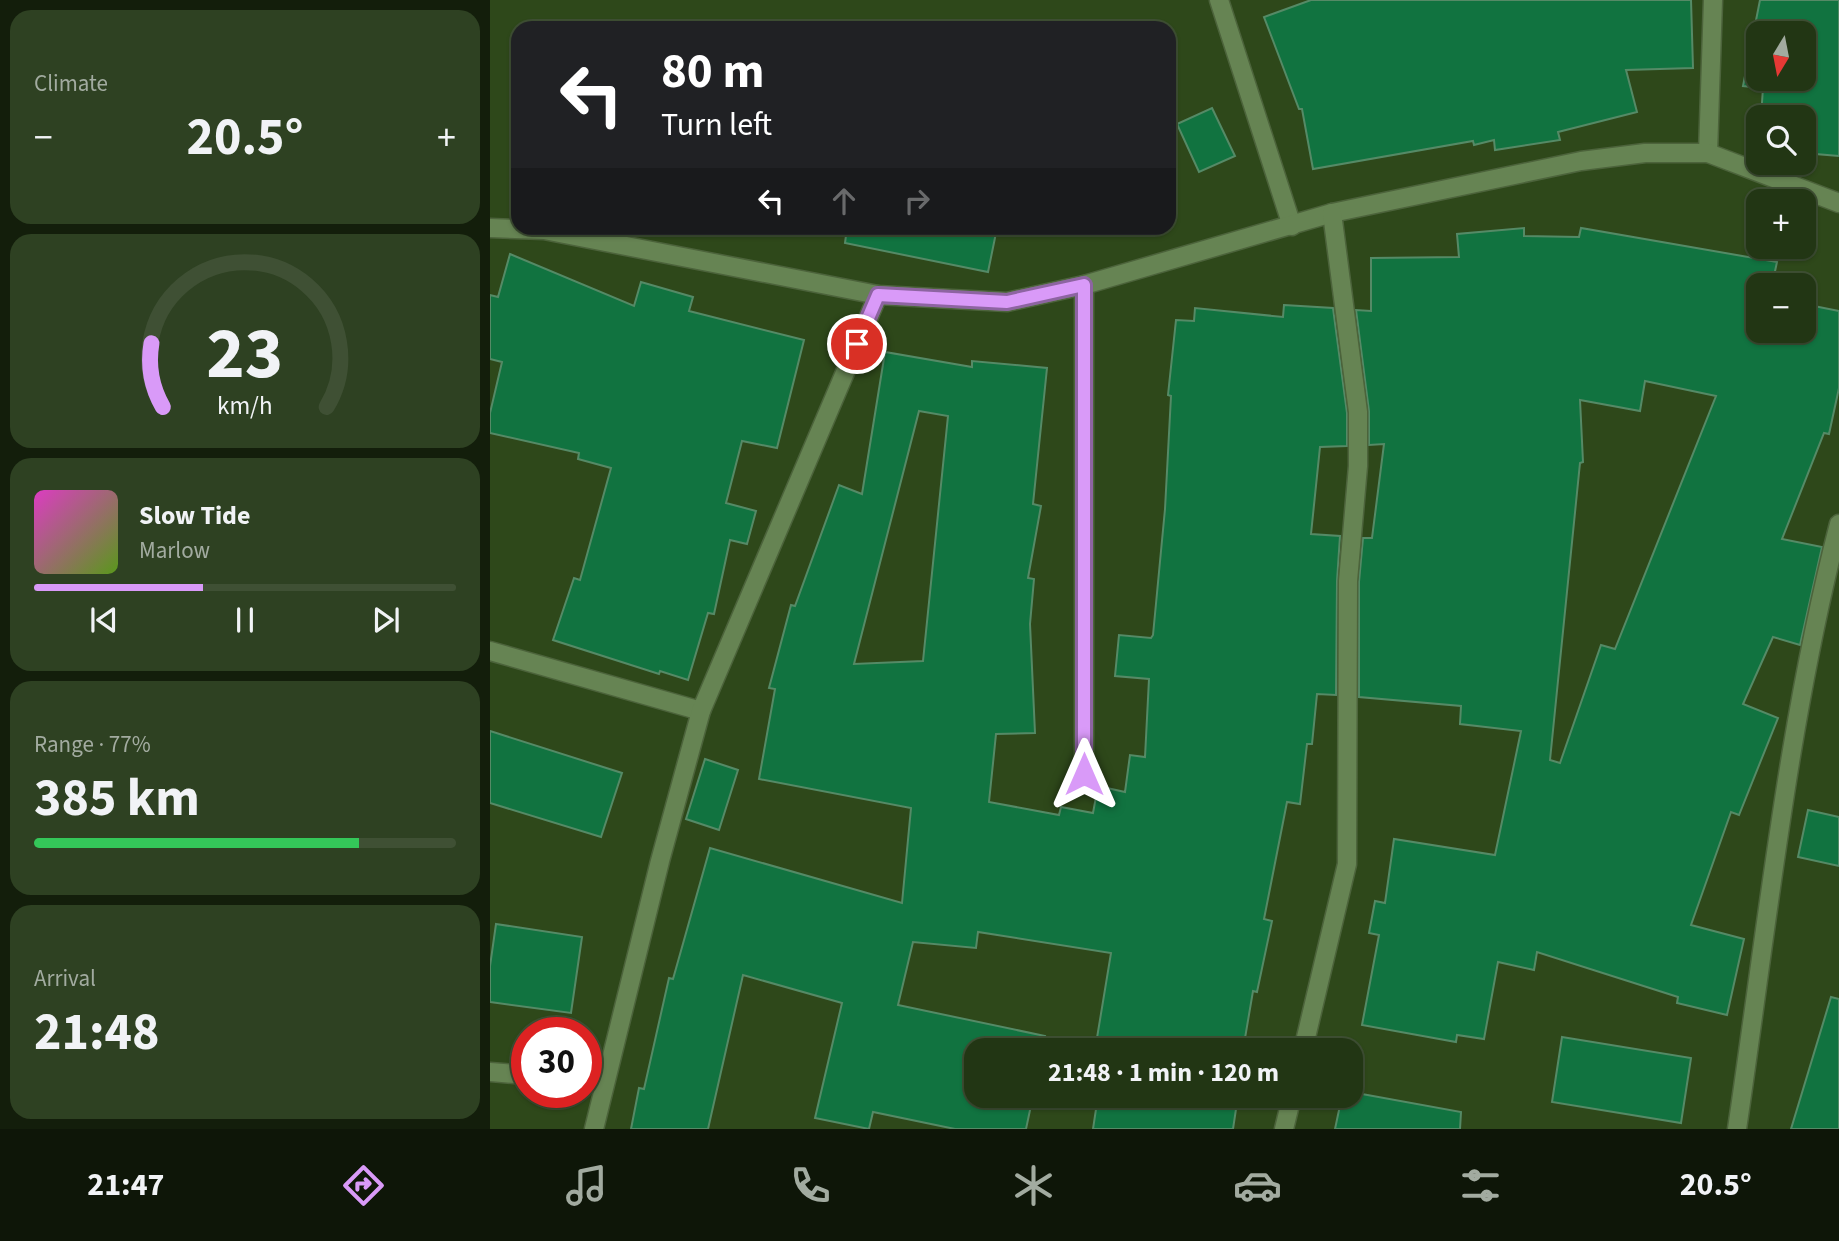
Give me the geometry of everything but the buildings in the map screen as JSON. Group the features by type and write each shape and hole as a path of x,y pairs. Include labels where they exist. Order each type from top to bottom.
{"street":[{"path":"1219,0 1292,226"},
{"path":"1708,153 1713,0"},
{"path":"570,235 878,295 1007,302 1084,285 1332,213 1581,161 1645,153 1708,153 1839,202"},
{"path":"1306,1038 1347,864 1348,580 1358,466 1358,412 1332,213"},
{"path":"490,228 511,229"},
{"path":"1084,285 1084,774"},
{"path":"602,1056 701,712 878,295"},
{"path":"1737,1129 1794,746 1824,583 1839,524"},
{"path":"490,650 701,712"},
{"path":"490,1072 511,1074"},
{"path":"594,1108 594,1129"},
{"path":"1284,1129 1289,1108"}],"route":[{"path":"857,344 878,295 1007,302 1084,285 1084,774"}]}
